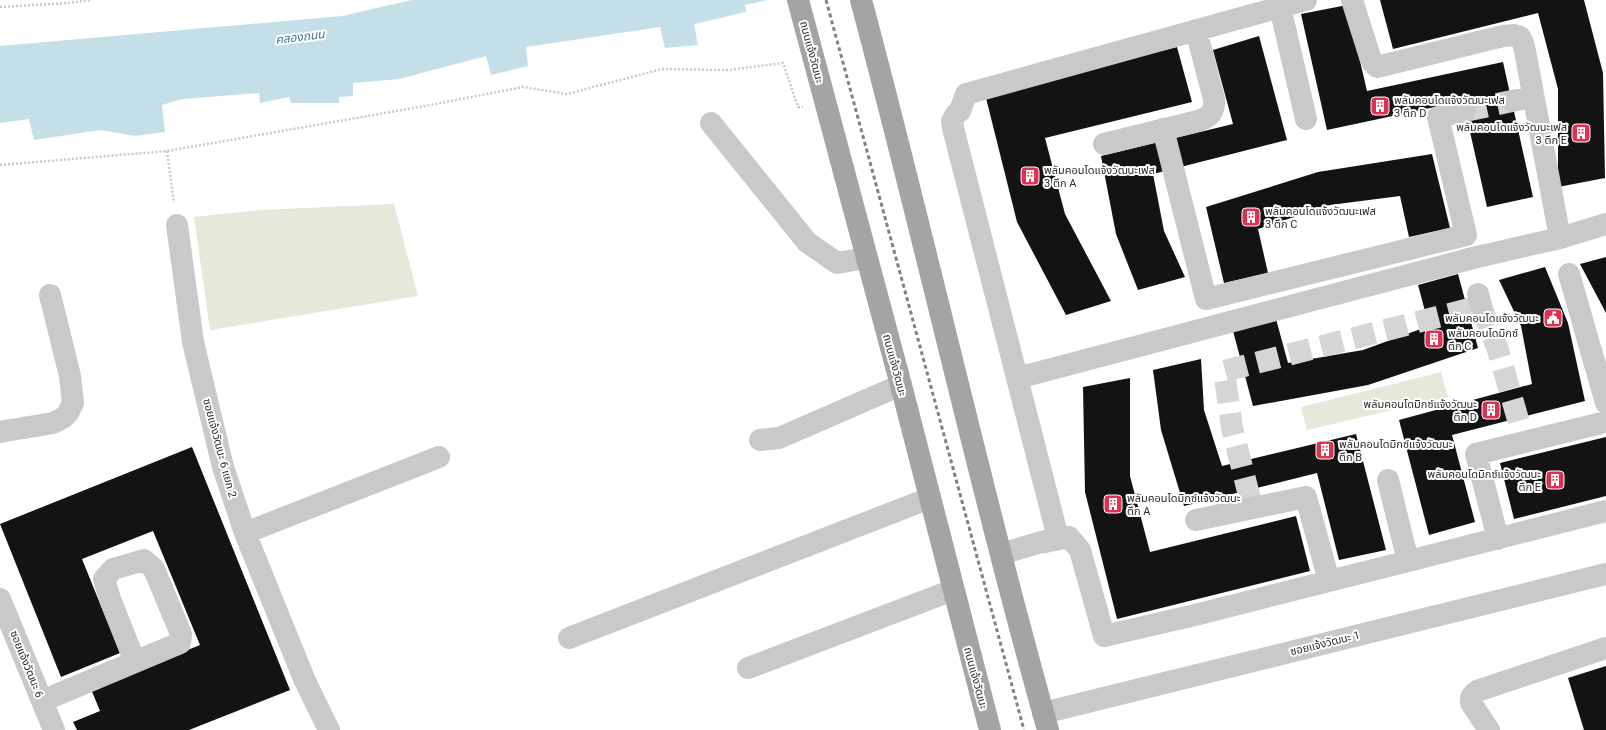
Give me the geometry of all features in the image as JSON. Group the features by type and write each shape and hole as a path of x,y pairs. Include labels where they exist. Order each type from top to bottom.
{"main road":[{"name":"ถนนแจ้งวัฒนะ","path":"798,0 901,386 990,730"},
{"path":"860,0 885,92 1001,554 1046,721"}],"street":[{"path":"1045,542 1056,536 1055,522 958,151 952,121 956,114 960,111 966,94 1306,0"},
{"path":"1352,0 1370,57 1377,67 1503,36 1514,35 1520,37 1523,43 1522,99 1560,238"},
{"path":"1280,7 1306,119"},
{"path":"1104,144 1208,118 1214,107 1214,99 1196,30"},
{"path":"1163,130 1206,299 1466,235 1438,117 1465,111"},
{"path":"711,123 807,242 836,263 866,258"},
{"path":"1017,378 1473,258 1560,238 1606,224"},
{"name":"ซอยแจ้งวัฒนะ 6 แยก 2","path":"177,225 193,342 223,467 245,533 305,681 328,730"},
{"path":"1569,274 1606,403"},
{"path":"0,432 53,423 63,418 68,413 73,403 70,376 50,295"},
{"path":"760,440 779,438 901,386"},
{"path":"1498,539 1476,454 1522,437 1606,422"},
{"path":"245,533 439,457"},
{"path":"1388,480 1408,561"},
{"path":"1196,520 1251,504 1306,497 1329,581"},
{"path":"569,638 930,498"},
{"path":"1001,554 1069,537 1080,550 1104,636 1196,615 1606,512"},
{"name":"ซอยแจ้งวัฒนะ 1","path":"1046,721 1606,574"},
{"path":"748,668 953,590"},
{"name":"ซอยแจ้งวัฒนะ 6","path":"0,599 54,730"},
{"path":"1488,730 1471,703 1470,699 1472,695 1477,691 1606,648"},
{"path":"42,701 135,662"}],"path":[{"path":"0,7 68,3 91,0"},
{"path":"0,165 167,151 425,106 523,87 568,94 662,69 730,70 783,64 798,107 828,111"},
{"path":"167,151 177,225"}],"green space":[{"path":"394,204 418,296 210,330 194,217 260,210"},
{"path":"1441,372 1448,397 1307,430 1301,407"}],"water":[{"name":"คลองถนน","path":"412,0 767,0 745,5 746,12 694,24 698,45 665,48 660,27 526,47 528,66 491,75 486,56 399,79 353,83 353,96 339,97 339,103 291,103 289,97 260,103 259,93 182,99 162,105 165,132 135,136 100,130 34,140 29,119 0,123 0,46 342,16"}],"building":[{"name":"พลัมคอนโดแจ้งวัฒนะเฟส 3 ตึก E","path":"1380,0 1584,0 1603,73 1605,178 1558,187 1558,89 1538,13 1393,49"},
{"name":"พลัมคอนโดแจ้งวัฒนะเฟส 3 ตึก D","path":"1347,5 1367,91 1503,62 1533,197 1487,207 1463,101 1327,130 1301,14"},
{"path":"1259,36 1287,140 1153,174 1164,231 1185,277 1138,290 1116,234 1101,156 1233,124 1213,50"},
{"name":"พลัมคอนโดแจ้งวัฒนะเฟส 3 ตึก A","path":"1177,47 1192,102 1045,138 1065,214 1111,301 1066,315 1017,222 985,94"},
{"name":"พลัมคอนโดแจ้งวัฒนะเฟส 3 ตึก C","path":"1432,154 1450,228 1409,237 1400,196 1330,205 1258,229 1268,273 1224,283 1206,207 1318,172"},
{"path":"1606,257 1606,313 1580,264"},
{"name":"พลัมคอนโดมิกซ์แจ้งวัฒนะ ตึก D","path":"1545,267 1568,323 1585,401 1452,435 1475,522 1429,535 1399,420 1532,384 1521,326 1499,280"},
{"name":"พลัมคอนโดมิกซ์ ตึก C","path":"1458,274 1478,348 1368,385 1253,406 1233,331 1276,319 1288,363 1363,350 1429,326 1418,285"},
{"name":"พลัมคอนโดมิกซ์แจ้งวัฒนะ ตึก B","path":"1201,359 1204,410 1222,466 1356,434 1386,550 1339,560 1317,473 1184,506 1161,430 1153,370"},
{"name":"พลัมคอนโดมิกซ์แจ้งวัฒนะ ตึก A","path":"1130,378 1130,476 1150,552 1296,516 1310,571 1117,619 1085,492 1083,387"},
{"name":"พลัมคอนโดมิกซ์แจ้งวัฒนะ ตึก E","path":"1606,437 1606,496 1514,519 1500,463"},
{"path":"192,447 290,690 189,730 77,730 73,722 100,711 91,689 200,645 153,531 82,559 120,653 61,677 0,524"},
{"path":"1606,666 1606,730 1584,730 1568,678"}],"tunnel":[{"path":"1465,111 1512,101"},
{"path":"1250,499 1232,428 1224,371 1481,306 1498,350 1521,430"}],"railway":[{"path":"826,0 1024,730"}],"place":[{"name":"พลัมคอนโดแจ้งวัฒนะเฟส 3 ตึก D","path":"1380,106"},
{"name":"พลัมคอนโดแจ้งวัฒนะเฟส 3 ตึก E","path":"1581,133"},
{"name":"พลัมคอนโดแจ้งวัฒนะเฟส 3 ตึก A","path":"1030,176"},
{"name":"พลัมคอนโดแจ้งวัฒนะเฟส 3 ตึก C","path":"1251,217"},
{"name":"พลัมคอนโดแจ้งวัฒนะ","path":"1553,318"},
{"name":"พลัมคอนโดมิกซ์ ตึก C","path":"1434,339"},
{"name":"พลัมคอนโดมิกซ์แจ้งวัฒนะ ตึก D","path":"1491,410"},
{"name":"พลัมคอนโดมิกซ์แจ้งวัฒนะ ตึก B","path":"1325,450"},
{"name":"พลัมคอนโดมิกซ์แจ้งวัฒนะ ตึก E","path":"1555,480"},
{"name":"พลัมคอนโดมิกซ์แจ้งวัฒนะ ตึก A","path":"1113,504"}]}
